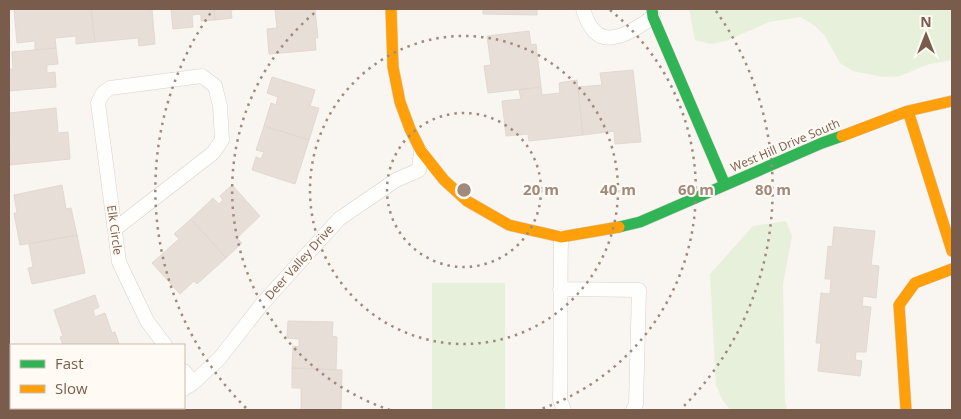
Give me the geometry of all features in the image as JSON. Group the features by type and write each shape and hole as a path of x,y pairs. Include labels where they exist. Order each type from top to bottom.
{"street":[{"name":"West Hill Drive South","path":"391,9 393,67 398,94 410,129 421,151 444,180 467,201 509,225 561,238 640,222 822,143 908,111 952,101"},
{"path":"652,13 725,185"},
{"path":"908,111 952,251"},
{"path":"906,410 900,305 915,283 952,268"}],"lane":[{"path":"583,9 591,28 601,36 614,38 634,30 652,13"},
{"name":"Elk Circle","path":"115,229 212,153 222,140 220,106 215,86 202,76 110,88 103,93 98,103 119,262 147,321 164,344"},
{"name":"Deer Valley Drive","path":"188,386 219,359 262,304 339,219 396,180 419,170 421,151"},
{"path":"561,238 560,400 564,410"},
{"path":"560,289 639,290 636,404 633,410"}],"green space":[{"path":"689,9 952,9 952,60 929,64 900,76 883,77 853,71 840,63 825,36 814,25 800,17 769,22 726,41 710,44 695,40"},
{"path":"786,221 792,236 783,284 785,401 787,410 730,410 722,399 716,385 710,274 753,226"},
{"path":"432,283 505,283 505,410 432,410"}],"building":[{"path":"14,9 91,9 95,42 76,44 76,36 55,38 56,48 35,50 35,41 17,43"},
{"path":"91,9 152,9 155,44 139,46 138,38 95,42"},
{"path":"171,9 214,9 215,20 201,21 201,14 192,15 193,27 173,29"},
{"path":"214,9 242,9 231,10 232,18 215,20"},
{"path":"275,9 315,9 318,38 315,38 316,50 269,54 267,29 277,28"},
{"path":"483,9 537,9 537,15 483,14"},
{"path":"529,31 531,45 536,44 541,87 488,93 484,66 491,65 487,36"},
{"path":"56,48 58,64 47,65 47,73 55,72 56,87 9,91 9,69 13,69 12,52"},
{"path":"633,70 641,142 615,144 614,131 583,135 578,87 602,85 600,73"},
{"path":"272,77 315,90 310,106 319,108 309,140 264,126 271,103 276,105 278,97 267,93"},
{"path":"577,80 583,135 529,141 528,134 506,136 502,101 521,99 519,90 541,87 542,95 560,93 559,83"},
{"path":"56,108 58,133 68,132 70,159 10,165 9,113"},
{"path":"264,126 309,140 295,184 252,170 256,157 261,159 264,152 256,150"},
{"path":"62,185 66,209 71,208 77,235 20,245 14,213 17,213 14,195"},
{"path":"232,185 260,216 237,238 242,243 226,258 191,219 213,198 219,204 223,200 220,196"},
{"path":"191,219 226,258 197,284 194,281 180,294 152,263 179,239 174,234"},
{"path":"834,227 875,231 871,265 879,266 876,298 863,296 862,306 871,307 866,352 856,352 855,360 862,361 860,376 818,371 821,343 816,343 821,293 830,294 831,279 825,279 828,246 832,247"},
{"path":"77,235 85,273 32,284 28,268 33,267 29,244"},
{"path":"95,295 99,307 93,310 95,317 105,313 112,333 115,332 119,344 63,344 60,337 63,336 54,310"},
{"path":"288,321 333,322 332,336 337,337 336,370 292,368 293,346 299,347 299,339 287,338"},
{"path":"292,368 342,370 341,410 301,410 301,388 292,388"}],"traffic: fast":[{"path":"652,9 653,17 725,185"},
{"path":"619,227 640,222 842,136"}],"traffic: slow":[{"path":"391,9 393,67 400,102 421,151 444,180 467,201 509,225 561,237 619,227"},
{"path":"842,136 908,111 952,101"},
{"path":"908,111 952,251"},
{"path":"906,410 899,305 915,283 952,269"}]}
